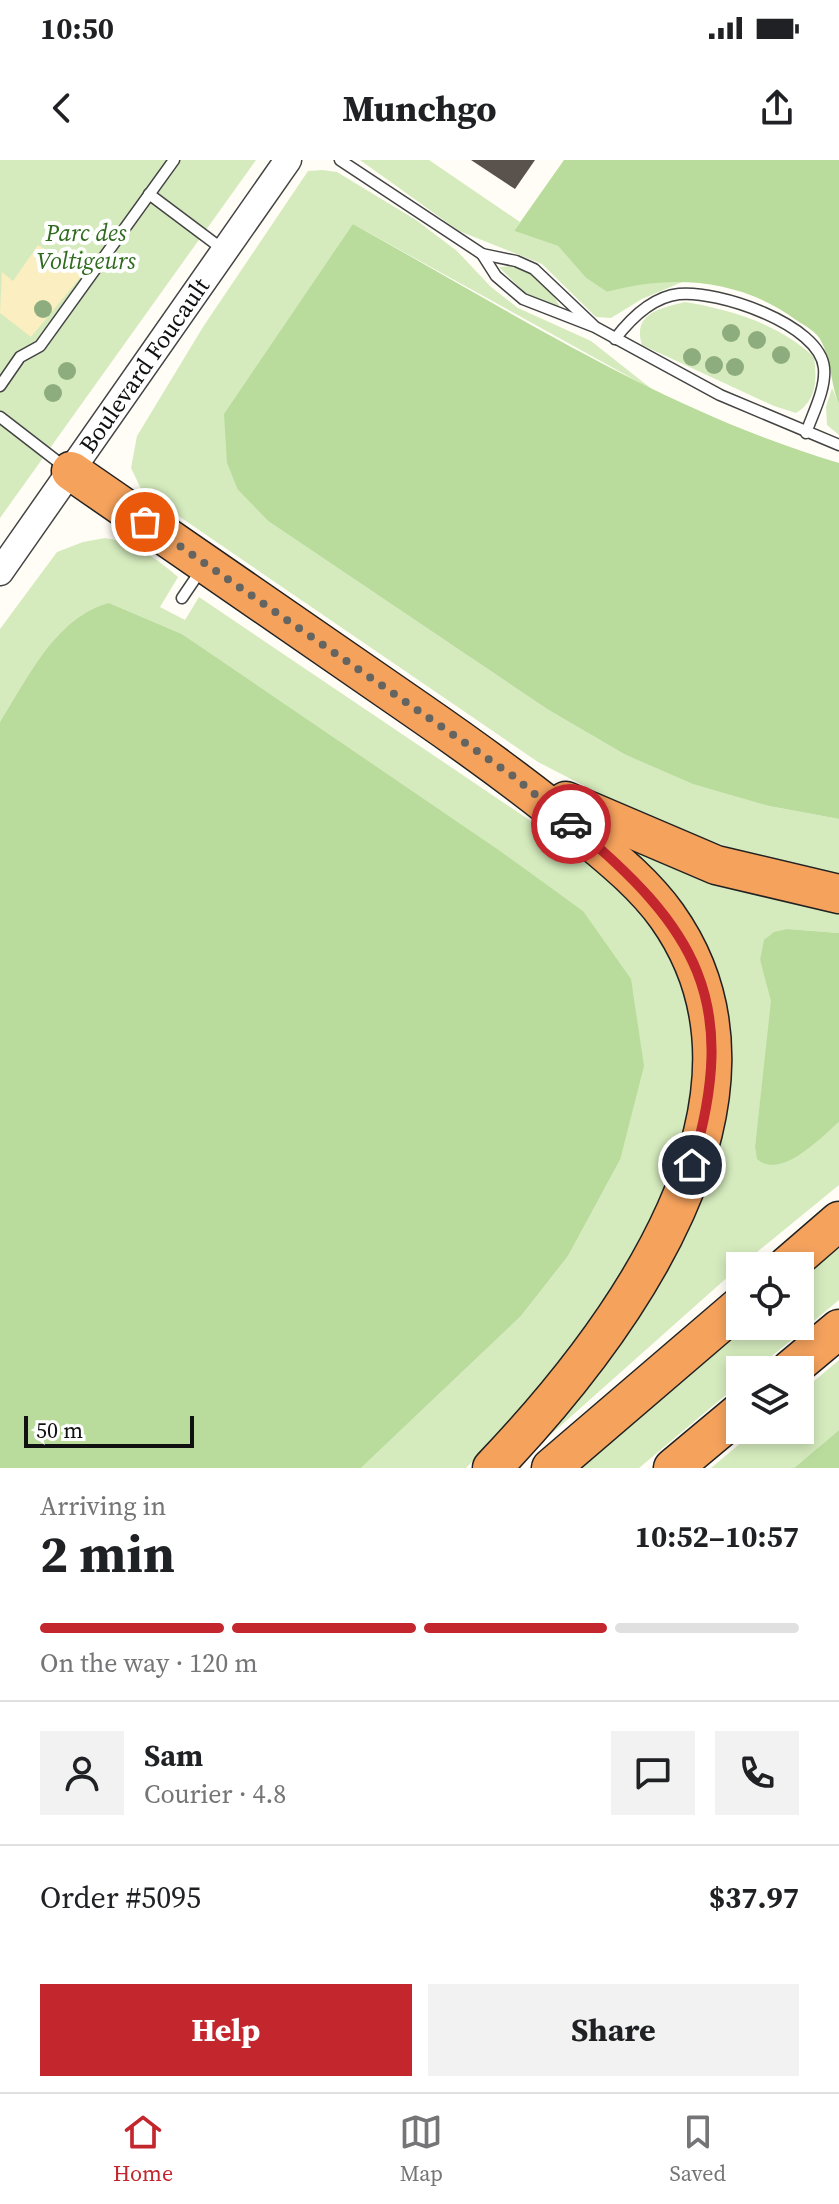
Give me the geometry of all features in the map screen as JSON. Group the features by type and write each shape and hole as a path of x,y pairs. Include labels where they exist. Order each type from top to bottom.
{"highway":[{"path":"71,471 513,776 631,875 666,915 687,949 702,985 713,1060 698,1144 685,1186 657,1247 581,1366 492,1468"},
{"path":"513,776 629,831 705,861 761,878 839,894"},
{"path":"803,1252 839,1221"},
{"path":"551,1468 726,1318"},
{"path":"807,1356 839,1329"},
{"path":"673,1468 726,1424"}],"street":[{"name":"Boulevard Foucault","path":"0,572 288,160"}],"lane":[{"path":"0,386 20,357 40,346 174,160"},
{"path":"340,160 482,254 534,269 595,327"},
{"path":"149,194 225,251"},
{"path":"482,254 496,276 523,299 595,327 720,395 839,445"},
{"path":"615,339 637,313 676,294 721,298 775,319 805,335 824,366 822,385 806,433"},
{"path":"0,417 71,471"},
{"path":"182,598 205,564"}],"green space":[{"name":"Parc des Voltigeurs","path":"0,160 256,160 0,518"},
{"path":"360,160 429,160 520,222 514,231 558,246 586,278 607,292 642,282 687,280 642,299 611,318 596,317 542,264 459,231"},
{"path":"564,160 839,160 839,404 820,339 775,306 729,288 705,284 656,283 607,292 586,278 558,246 514,231"},
{"path":"308,171 337,172 416,220 457,251 491,287 518,308 591,341 653,390 353,224 238,490 268,521 547,709 624,754 769,806 839,819 839,874 764,860 643,816 538,762 142,491 131,468 137,436 203,327"},
{"path":"353,224 651,388 775,442 839,463 839,819 769,806 693,784 624,754 547,709 268,521 238,490 227,463 224,414"},
{"path":"512,266 541,281 560,308 525,293 499,267"},
{"path":"685,302 754,320 786,336 814,357 814,389 803,408 796,413 774,406 642,345 640,334 645,319 658,310"},
{"path":"832,388 839,404 839,435 827,425 826,407"},
{"path":"105,538 144,552 178,577 160,607 185,620 199,597 559,840 601,875 639,914 671,958 683,983 695,1027 693,1081 682,1136 664,1190 640,1242 611,1292 578,1339 542,1385 466,1468 361,1468 521,1316 568,1256 620,1160 583,911 182,634 109,603 0,722 0,629 57,552"},
{"path":"109,603 182,634 500,851 583,911 631,979 644,1066 620,1160 568,1256 521,1316 361,1468 0,1468 0,722 58,635 90,611"},
{"path":"612,840 839,906 839,933 788,929 760,960 772,1001 755,1146 804,1150 839,1122 839,1185 757,1252 726,1252 726,1278 548,1437 543,1433 646,1293 723,1002 712,963 696,932"},
{"path":"788,929 839,933 839,1122 788,1161 767,1164 757,1159 755,1146 771,1001 760,960 764,940 774,932"},
{"path":"839,1248 839,1300 814,1321 814,1269"},
{"path":"732,1340 791,1340 772,1356 726,1356 726,1395 639,1468 581,1468"},
{"path":"839,1360 839,1430 794,1468 711,1468 739,1444 814,1444 814,1381"},
{"path":"839,1430 839,1468 794,1468"}],"sand":[{"path":"38,245 84,273 31,337 0,313 2,272 13,281"}],"building":[{"path":"471,160 535,160 515,189"}],"way so far":[{"path":"145,522 513,776 571,824"}],"route":[{"path":"571,824 643,886 677,931 702,985 713,1042 712,1079 692,1165"}]}
